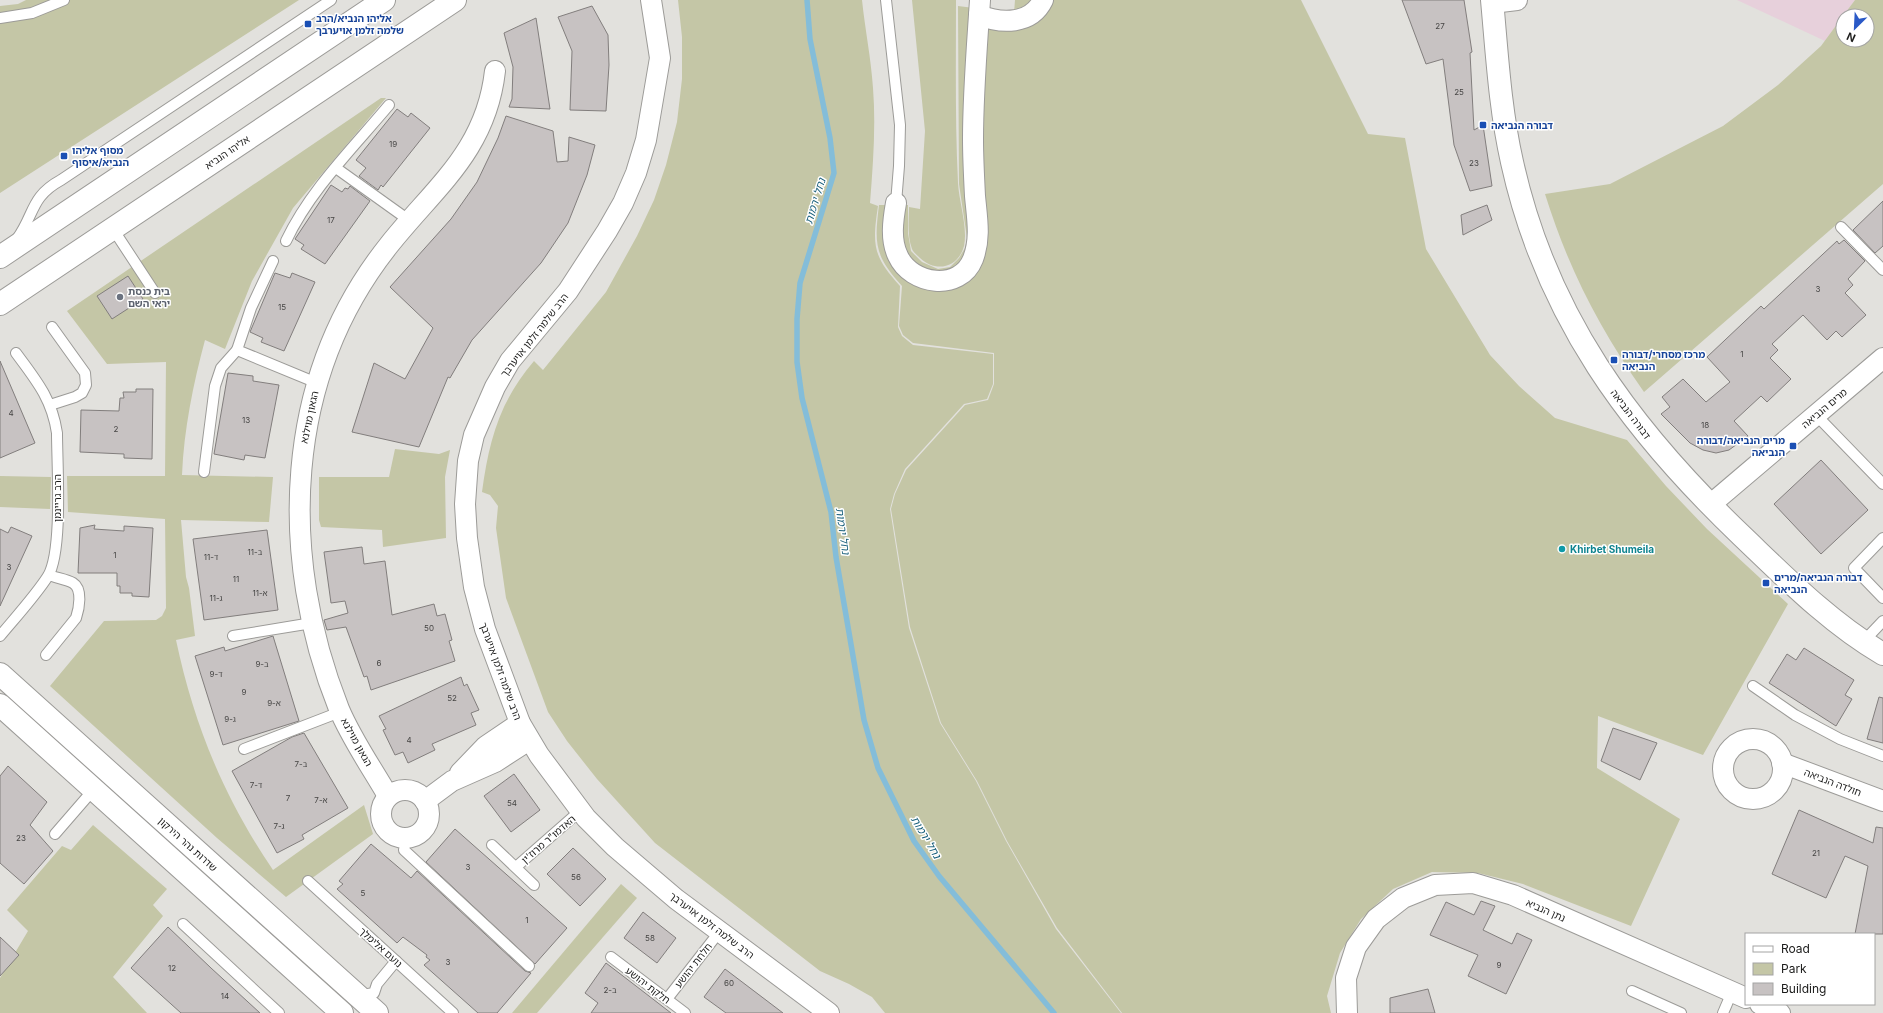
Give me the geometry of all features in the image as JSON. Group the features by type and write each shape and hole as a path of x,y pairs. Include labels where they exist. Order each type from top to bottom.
{"main road":[{"path":"4,254 384,0"},
{"name":"אליהו הנביא","path":"0,304 455,0"},
{"name":"דבורה הנביאה","path":"1492,2 1500,81 1512,161 1531,232 1546,271 1571,324 1608,383 1661,452 1710,505 1825,612 1863,642 1883,654"},
{"name":"שדרות נהר הירקון","path":"0,674 370,1007"},
{"path":"0,705 342,1013"}],"street":[{"path":"979,8 989,19 1016,20 1032,14 1038,9 1043,0"},
{"path":"1492,2 1517,0"},
{"name":"הרב שלמה זלמן אויערבך","path":"650,2 660,58 646,140 636,173 623,203 607,231 568,291 510,361 495,386 474,435 468,461 465,504 466,538 474,587 487,636 524,731 560,785 615,847 640,869 676,899 829,1013"},
{"path":"896,203 893,238 897,256 907,270 920,278 934,281 949,280 962,273 972,261 978,244 973,140 979,8"},
{"name":"הגאון מוילנא","path":"388,796 362,753 340,712 325,670 312,623 308,606 299,504 302,449 317,383 337,329 351,300 388,246 450,176 471,145 486,116 494,86 495,71"},
{"name":"מרים הנביאה","path":"1710,505 1883,358"},
{"path":"425,801 452,781 495,762 524,731"},
{"name":"חולדה הנביאה","path":"1782,763 1883,801"},
{"path":"407,790 415,792 425,801 429,815 426,826 417,834 406,838 392,834 382,823 381,809 388,796 395,792 407,790"},
{"name":"נתן הנביא","path":"1347,1013 1346,978 1356,947 1376,919 1402,898 1435,885 1473,883 1513,895 1739,995"},
{"path":"1762,1005 1780,1013"}],"lane":[{"path":"0,18 32,13 64,0"},
{"path":"4,254 21,234 34,205 48,187 61,180 331,0"},
{"path":"886,0 900,125 896,203"},
{"path":"286,240 295,222 336,168 389,105"},
{"path":"336,168 410,221"},
{"path":"1841,227 1883,270"},
{"path":"113,229 155,293"},
{"path":"204,472 215,386 221,368 237,350 254,302 273,261"},
{"path":"50,405 75,397 82,393 86,385 85,373 52,327"},
{"path":"237,350 317,383"},
{"name":"הרב גריינמן","path":"0,636 48,575 55,555 58,480 57,433 50,405 43,390 16,353"},
{"path":"1816,415 1883,484"},
{"path":"1883,538 1854,568 1883,598"},
{"path":"46,655 76,618 79,592 73,583 48,575"},
{"path":"1863,642 1883,621"},
{"path":"233,636 312,623"},
{"path":"1753,686 1795,715 1840,739 1883,756"},
{"path":"244,749 340,712"},
{"path":"55,834 94,789"},
{"name":"האדמו\"ר מרוז'ין","path":"516,867 581,810"},
{"path":"406,838 404,850 529,966"},
{"path":"492,845 534,885"},
{"name":"נועם אלימלך","path":"308,881 453,1013"},
{"path":"183,924 279,1013"},
{"name":"חלחת יהושע","path":"667,999 720,931"},
{"name":"חלקת יהושע","path":"611,957 685,1013"},
{"path":"370,1007 368,994 374,993 377,984 396,961"},
{"path":"1632,991 1681,1013"},
{"path":"1723,1013 1739,995"}],"shaded area":[{"path":"1737,0 1855,0 1849,8 1835,8 1835,27 1825,41"}],"green space":[{"path":"26,0 299,0 0,193 0,6 18,4"},
{"path":"678,0 862,0 871,66 874,102 874,146 870,203 878,206 875,231 877,250 884,266 900,286 898,327 902,336 913,345 993,354 993,384 987,399 964,404 905,469 894,494 890,509 909,628 940,723 976,781 1006,841 1056,929 1121,1013 885,1013 872,997 849,984 820,971 655,843 597,779 567,741 548,712 506,598 496,528 498,506 490,495 482,492 488,456 492,439 504,407 522,376 534,361 543,370 606,292 637,236 654,200 666,165 677,122 682,79 682,37"},
{"path":"912,0 956,0 957,160 958,183 965,239 964,246 957,259 946,266 939,267 926,263 920,258 913,251 909,239 909,207 920,209 925,131"},
{"path":"1015,0 1301,0 1368,134 1405,138 1426,249 1490,355 1519,386 1555,418 1627,440 1666,486 1707,529 1788,604 1703,755 1598,716 1597,768 1680,819 1631,926 1523,884 1478,873 1432,872 1393,889 1361,919 1340,953 1327,996 1331,1013 1122,1013 1057,928 1007,841 977,781 941,723 910,627 891,509 895,494 906,470 965,405 988,400 994,384 994,353 913,343 903,335 899,326 902,286 886,266 878,249 877,240 879,205 908,205 908,233 911,251 922,262 938,269 950,267 959,258 965,248 967,238 959,184 958,6 1014,13"},
{"path":"1855,0 1883,0 1883,184 1644,392 1612,344 1586,297 1564,248 1545,194 1610,184 1723,126 1778,85 1821,46 1835,27 1835,48 1875,48 1875,8 1849,8"},
{"path":"381,98 386,98 293,208 252,281 225,349 205,340 193,390 187,424 182,475 273,477 269,522 181,520 186,577 189,588 195,636 176,640 192,702 213,760 240,816 273,870 364,805 373,834 286,897 217,838 50,686 104,621 156,620 162,616 166,608 165,519 68,512 67,476 165,476 166,362 107,364 67,311"},
{"path":"395,449 439,454 450,450 445,477 446,538 383,547 382,530 321,527 319,520 319,477 389,477"},
{"path":"0,476 51,477 50,509 0,507"},
{"path":"93,825 167,889 153,905 163,916 113,977 147,1013 0,1013 0,978 28,931 7,910 62,846 71,850"},
{"path":"621,884 637,898 537,1013 512,1013"}],"building":[{"path":"1402,0 1464,0 1472,52 1470,53 1474,130 1483,125 1492,186 1470,191 1454,145 1443,59 1426,64"},
{"path":"592,6 608,35 609,65 606,111 570,110 572,51 558,17"},
{"path":"536,18 550,109 509,107 512,99 513,67 504,33"},
{"path":"397,109 408,117 411,113 430,128 383,187 381,185 378,190 359,176 366,168 356,160"},
{"path":"506,116 553,131 557,162 568,161 569,137 595,145 587,175 568,223 541,263 472,340 450,378 448,377 419,447 352,432 374,363 405,379 433,328 390,287 451,219 477,182 498,138"},
{"path":"331,185 342,192 345,188 348,189 350,186 370,201 325,264 301,249 304,245 295,239"},
{"path":"1883,201 1883,246 1875,253 1853,230"},
{"path":"1487,205 1492,220 1463,235 1461,215"},
{"path":"1844,240 1865,261 1848,279 1853,285 1845,293 1866,315 1842,337 1836,331 1827,340 1803,315 1772,344 1778,350 1770,358 1791,379 1767,402 1761,396 1734,421 1748,436 1729,450 1716,453 1703,450 1690,443 1661,414 1670,407 1662,397 1683,379 1706,402 1730,382 1707,357 1761,306 1764,309 1837,241 1839,244"},
{"path":"275,273 290,278 292,273 315,282 284,351 261,342 263,338 250,332"},
{"name":"בית כנסת יראי השם","path":"128,276 143,299 112,319 97,296"},
{"path":"0,361 35,443 0,458"},
{"path":"228,373 253,376 253,381 279,385 265,458 245,455 244,460 214,454"},
{"path":"136,389 153,389 152,459 124,458 124,454 80,452 81,410 119,411 120,398 124,398 123,392 136,392"},
{"path":"1821,460 1868,510 1821,554 1774,504"},
{"path":"95,525 94,529 124,531 124,526 153,528 149,597 132,596 132,593 120,593 120,586 117,586 117,573 78,573 80,528"},
{"path":"11,527 32,536 0,606 0,529 8,533"},
{"path":"267,530 278,610 204,620 193,539"},
{"path":"362,547 364,564 385,561 392,615 434,604 437,616 445,614 452,640 449,641 455,661 371,690 367,676 364,677 346,627 327,630 324,620 348,613 345,601 331,603 324,552"},
{"path":"273,636 299,721 223,745 195,656 224,647 225,651"},
{"path":"1804,648 1854,680 1845,695 1852,699 1836,726 1769,683 1787,654 1796,660"},
{"path":"461,677 464,686 467,684 479,710 471,713 476,725 432,744 435,750 408,763 403,752 395,755 383,730 386,729 379,716"},
{"path":"1879,697 1883,698 1883,743 1867,739"},
{"path":"1613,728 1657,743 1640,780 1601,761"},
{"path":"304,733 348,808 302,835 304,839 277,853 232,771 292,737"},
{"path":"8,766 47,802 30,825 53,851 24,884 0,863 0,776"},
{"path":"514,774 540,810 511,832 484,796"},
{"path":"1799,810 1873,843 1876,827 1883,828 1883,934 1855,933 1868,866 1845,856 1826,898 1772,874"},
{"path":"455,829 567,928 535,964 426,862"},
{"path":"371,844 411,878 417,871 525,971 531,973 497,1013 478,1013 424,965 430,960 426,957 427,955 403,937 397,943 337,889 343,884 339,881"},
{"path":"573,848 606,879 580,906 547,874"},
{"path":"1481,901 1495,906 1483,930 1512,944 1517,933 1532,940 1506,994 1468,976 1478,955 1430,935 1446,902 1474,915"},
{"path":"643,912 676,938 657,963 624,938"},
{"path":"168,927 260,1013 181,1013 131,968"},
{"path":"0,937 19,955 0,976"},
{"path":"606,963 671,1013 591,1013 598,1003 585,993"},
{"path":"725,969 783,1013 726,1013 704,997"},
{"path":"1428,989 1435,1013 1390,1013 1390,998"}],"waterway":[{"name":"נחל ירמות","path":"807,0 810,39 830,138 834,173 800,283 797,319 797,362 802,398 831,512 836,557 864,720 878,768 914,841 939,876 1054,1013"}],"place":[{"name":"אליהו הנביא/הרב שלמה זלמן אויערבך","path":"308,24"},
{"name":"דבורה הנביאה","path":"1483,125"},
{"name":"מסוף אליהו הנביא/איסוף","path":"64,156"},
{"name":"בית כנסת יראי השם","path":"120,297"},
{"name":"מרכז מסחרי/דבורה הנביאה","path":"1614,360"},
{"name":"מרים הנביאה/דבורה הנביאה","path":"1793,446"},
{"name":"Khirbet Shumeila","path":"1562,549"},
{"name":"דבורה הנביאה/מרים הנביאה","path":"1766,583"}]}
